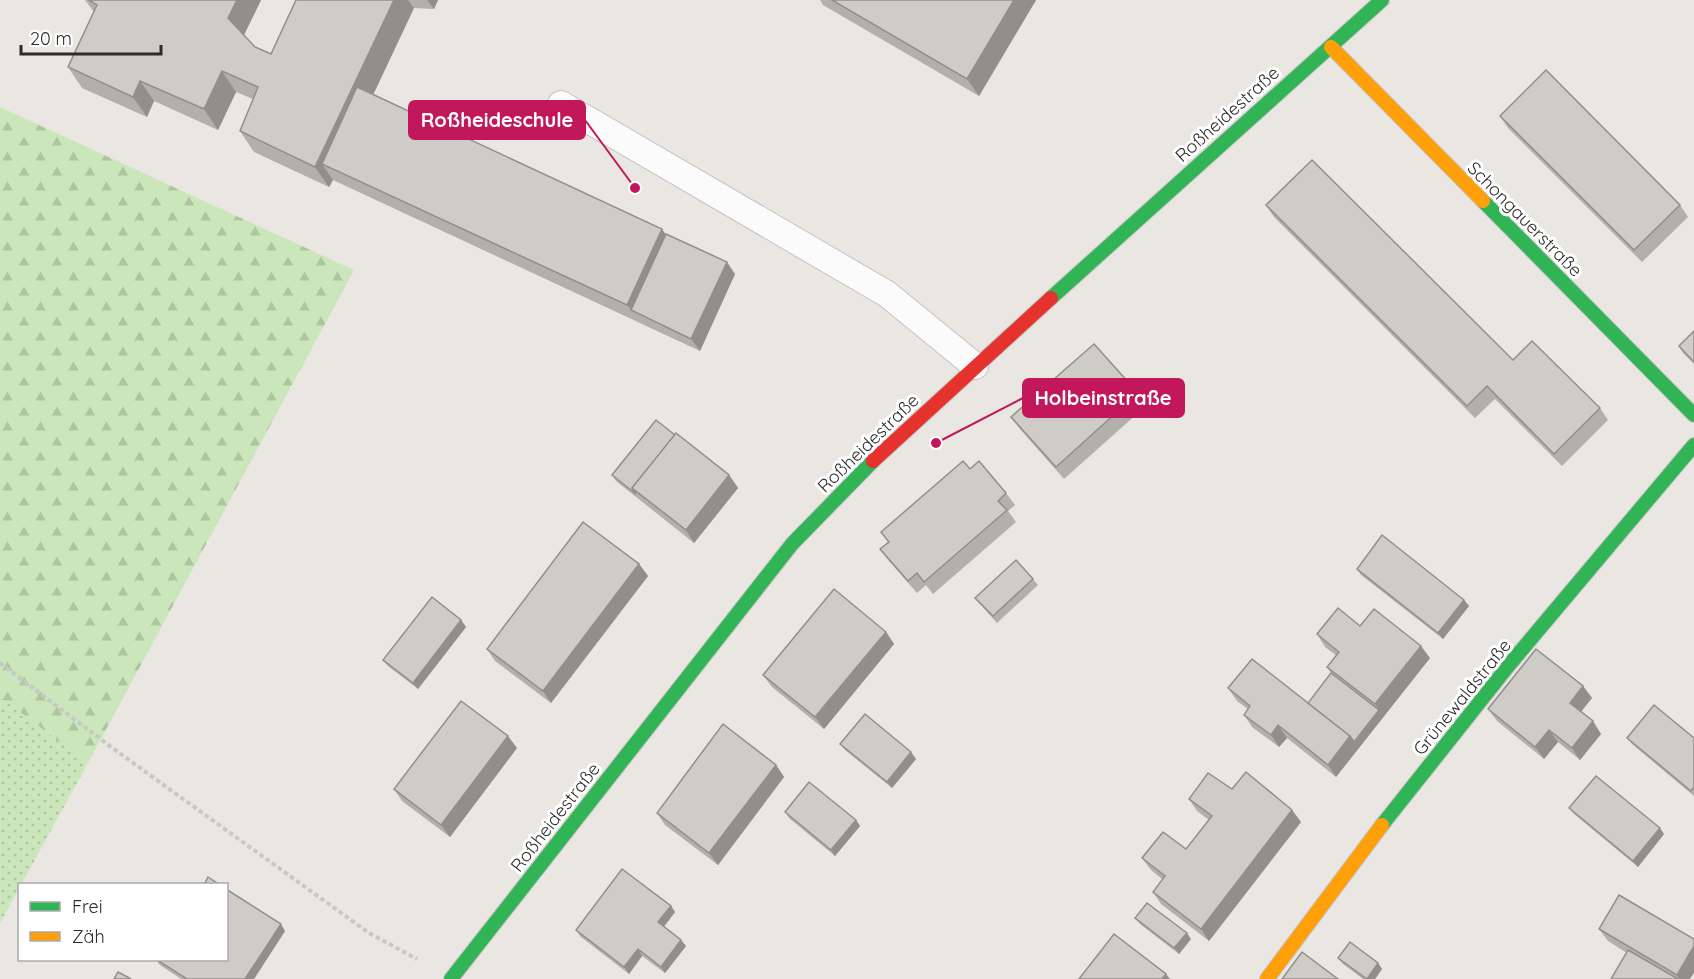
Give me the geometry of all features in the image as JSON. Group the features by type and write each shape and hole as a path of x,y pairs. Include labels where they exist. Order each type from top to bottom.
{"street":[{"name":"Roßheidestraße","path":"452,977 792,544 882,452 975,366 1238,127 1382,0"},
{"name":"Schongauerstraße","path":"1331,47 1694,416"},
{"name":"Grünewaldstraße","path":"1267,979 1346,871 1509,665 1694,445"}],"lane":[{"path":"561,104 887,294 975,366"}],"path":[{"path":"0,663 111,747 369,933 452,977"}],"green space":[{"path":"0,107 354,270 88,763 0,697"},
{"path":"0,697 88,763 22,883 18,883 18,890 0,923"}],"building":[{"path":"89,0 237,0 228,18 255,47 271,54 296,0 394,0 315,167 240,131 258,87 222,71 204,109 140,81 133,97 68,67 97,5"},
{"path":"832,0 1014,0 967,79"},
{"path":"1546,70 1680,205 1634,250 1500,116"},
{"path":"357,87 662,229 627,305 322,164"},
{"path":"1312,160 1513,360 1532,341 1600,408 1554,454 1487,386 1467,406 1266,205"},
{"path":"666,234 727,262 691,339 631,310"},
{"path":"1694,331 1694,362 1679,346"},
{"path":"1094,344 1138,393 1056,467 1011,417"},
{"path":"656,420 675,435 632,488 636,494 612,475"},
{"path":"676,433 729,475 686,530 632,488"},
{"path":"963,461 970,469 979,461 1006,493 998,501 1007,510 924,582 917,573 908,581 880,549 889,542 881,532"},
{"path":"583,522 639,564 543,691 487,649"},
{"path":"1382,535 1464,600 1438,633 1357,569"},
{"path":"1016,560 1033,579 993,616 975,598"},
{"path":"834,589 886,632 815,717 763,675"},
{"path":"432,597 461,620 413,683 383,660"},
{"path":"1338,608 1360,626 1374,609 1421,646 1375,704 1327,667 1339,652 1317,634"},
{"path":"1536,649 1583,686 1570,703 1593,721 1572,748 1549,730 1535,747 1488,709"},
{"path":"1252,659 1350,736 1328,765 1278,725 1271,735 1244,715 1250,706 1228,688"},
{"path":"1331,673 1379,710 1354,742 1350,736 1308,703"},
{"path":"461,701 508,736 441,825 394,789"},
{"path":"1654,705 1694,738 1694,787 1691,791 1627,738"},
{"path":"865,714 911,752 887,782 840,744"},
{"path":"723,724 776,765 709,853 657,813"},
{"path":"1246,772 1292,810 1201,929 1153,892 1165,876 1142,858 1163,832 1186,849 1212,816 1189,799 1208,773 1232,789"},
{"path":"1596,776 1660,828 1633,861 1569,808"},
{"path":"809,782 856,820 831,850 785,812"},
{"path":"622,869 671,906 658,922 681,940 661,967 638,949 624,967 576,930"},
{"path":"208,877 217,883 205,883"},
{"path":"228,890 281,924 245,979 187,979 159,961 228,961"},
{"path":"1619,895 1694,939 1694,946 1677,975 1599,929"},
{"path":"1147,903 1187,933 1174,948 1135,918"},
{"path":"1114,934 1166,974 1162,979 1079,979"},
{"path":"1350,942 1378,963 1367,979 1338,958"},
{"path":"1628,950 1678,979 1611,979"},
{"path":"1302,952 1338,979 1282,979"},
{"path":"118,972 131,979 114,979"}],"traffic: fast":[{"path":"1051,298 1382,0"},
{"path":"1483,201 1694,415"},
{"path":"1382,825 1509,665 1694,445"},
{"path":"451,979 792,544 873,461"}],"traffic: slow":[{"path":"1331,47 1483,201"},
{"path":"1267,979 1382,825"}],"traffic: jam":[{"path":"873,461 1051,298"}],"place":[{"name":"Roßheideschule","path":"635,188"},
{"name":"Holbeinstraße","path":"936,443"}]}
